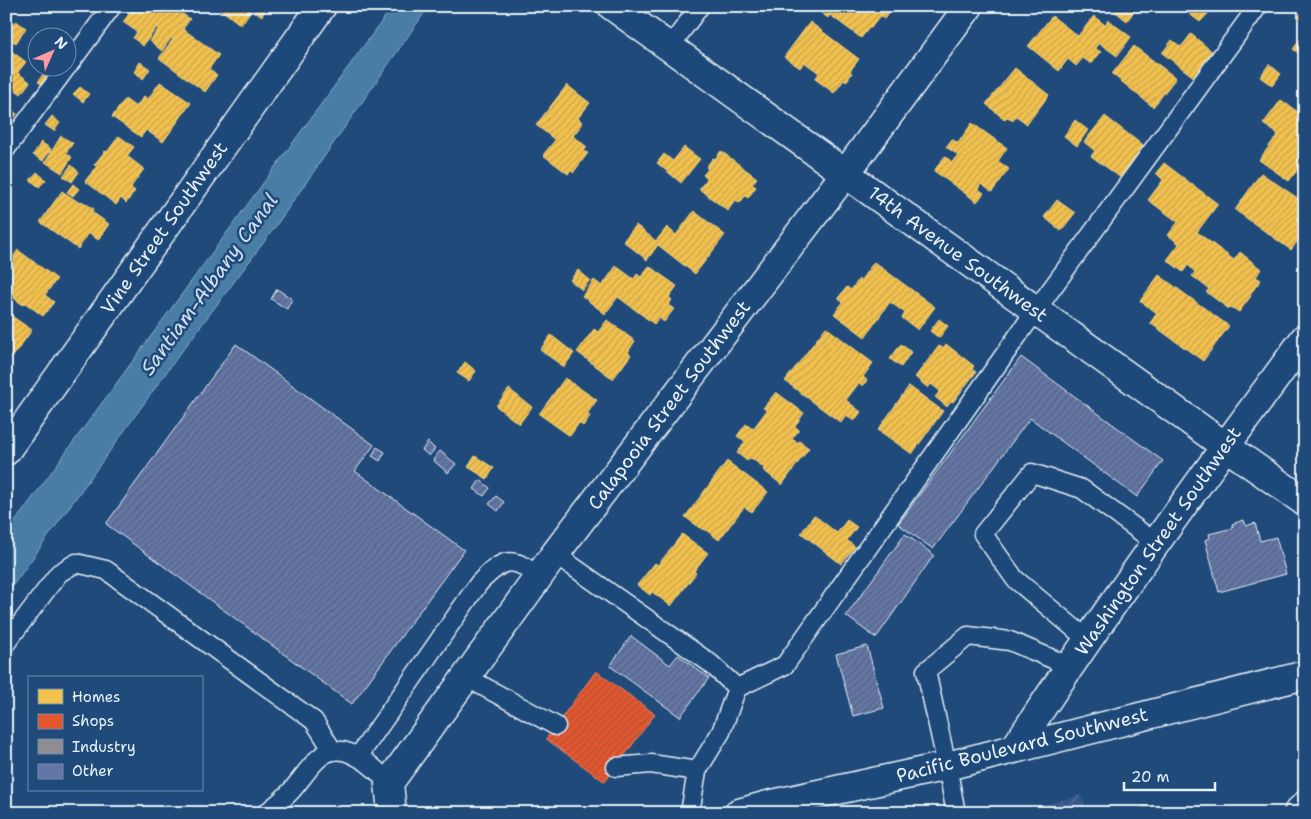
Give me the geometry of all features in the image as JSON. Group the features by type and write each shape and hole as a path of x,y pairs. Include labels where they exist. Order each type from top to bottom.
{"street":[{"name":"Vine Street Southwest","path":"6,451 322,6"},
{"name":"14th Avenue Southwest","path":"612,6 1305,502"},
{"name":"Calapooia Street Southwest","path":"389,783 556,554 845,174 969,6"},
{"name":"Washington Street Southwest","path":"1015,748 1069,666 1156,543 1305,338"},
{"name":"Pacific Boulevard Southwest","path":"739,813 769,809 947,766 1305,675"},
{"path":"389,783 392,813"}],"lane":[{"path":"78,52 112,6"},
{"path":"669,48 700,6"},
{"path":"690,813 697,771 721,732 737,688 785,665 1036,310 1258,6"},
{"path":"6,149 59,78"},
{"path":"1088,640 1016,579 982,534 1032,473 1082,489 1156,543"},
{"path":"556,554 710,663 737,688"},
{"path":"358,757 479,583 492,569 503,563 513,562 528,568 539,577"},
{"path":"6,643 59,573 76,563 106,570 314,721 333,751"},
{"path":"956,813 926,671 968,636 1010,641 1069,666"},
{"path":"466,677 556,726"},
{"path":"266,813 292,790 310,766 322,755 333,751 348,753 358,757 389,783"},
{"path":"616,767 651,764 697,771"},
{"path":"1292,813 1305,799"}],"shaded area":[{"path":"1081,795 1088,813 1013,813"}],"water":[{"name":"Santiam-Albany Canal","path":"393,6 429,6 273,230 176,359 6,595 6,534"}],"building: Homes":[{"path":"135,6 171,6 190,19 183,29 219,55 209,69 217,75 205,92 159,58 173,39 171,38 162,51 150,41 159,28 157,27 143,46 133,38 137,32 123,22"},
{"path":"216,6 268,6 262,16 252,9 241,25"},
{"path":"811,6 894,6 884,19 880,16 861,38 830,15 828,18"},
{"path":"1108,6 1138,6 1127,21"},
{"path":"1194,6 1215,6 1200,22 1188,13"},
{"path":"1305,8 1305,22 1298,17"},
{"path":"1052,16 1078,36 1094,16 1105,25 1108,20 1131,37 1117,56 1099,43 1095,48 1101,52 1091,64 1083,58 1076,66 1068,59 1059,71 1028,46"},
{"path":"16,21 26,28 16,43 6,37 6,35"},
{"path":"810,22 859,59 850,71 852,73 846,82 844,80 834,93 815,79 819,73 804,62 800,68 784,57"},
{"path":"1305,33 1305,58 1293,49"},
{"path":"1191,34 1214,53 1195,78 1162,53 1172,40 1181,47"},
{"path":"1134,46 1176,78 1153,107 1112,74"},
{"path":"6,47 26,62 18,72 6,63"},
{"path":"140,62 150,69 143,79 134,72"},
{"path":"1269,64 1281,74 1272,86 1260,77"},
{"path":"8,65 30,82 21,94 6,83 6,67"},
{"path":"1015,68 1049,95 1027,124 1016,116 1013,121 1008,117 1005,120 986,104"},
{"path":"40,78 47,78 43,85 38,82"},
{"path":"160,82 191,103 163,142 146,130 141,137 112,117 125,99 136,107 144,96 148,99"},
{"path":"567,85 590,103 578,118 583,123 573,136 587,147 584,151 588,153 573,173 571,170 568,174 543,155 555,140 536,125"},
{"path":"80,87 89,94 83,102 73,94"},
{"path":"1281,100 1305,117 1305,172 1299,168 1289,181 1259,160 1278,134 1263,124"},
{"path":"6,105 17,114 6,128"},
{"path":"52,116 60,123 54,131 45,125"},
{"path":"1105,116 1145,147 1121,178 1091,156 1095,151 1084,142"},
{"path":"1075,120 1088,130 1077,146 1064,136"},
{"path":"972,123 1007,148 998,161 1009,169 992,192 981,184 978,189 984,193 977,202 934,171 945,156 952,162 958,155 946,147 952,139 958,143"},
{"path":"61,136 73,143 66,153 72,157 62,173 45,162"},
{"path":"119,136 134,147 127,156 144,169 131,187 135,191 126,203 121,198 116,205 85,181 97,166 94,165"},
{"path":"41,142 51,149 43,161 33,155"},
{"path":"684,147 700,159 681,183 657,163 664,154 673,161"},
{"path":"721,151 757,178 752,184 756,187 748,198 745,196 740,203 735,200 728,211 699,189 707,179 703,175 708,169 706,167"},
{"path":"1164,163 1218,204 1197,232 1234,260 1240,252 1261,269 1256,277 1261,280 1239,312 1231,307 1229,309 1206,292 1209,289 1192,276 1195,272 1188,265 1183,272 1167,260 1179,244 1168,235 1178,222 1148,200 1163,180 1156,173"},
{"path":"71,165 79,172 72,182 63,176"},
{"path":"37,172 46,180 39,187 30,180"},
{"path":"1261,173 1305,203 1305,214 1303,215 1305,216 1305,231 1291,250 1235,210"},
{"path":"73,184 79,189 73,196 67,192"},
{"path":"62,191 80,203 82,201 94,209 92,212 109,224 98,240 89,233 78,249 40,222"},
{"path":"1057,200 1075,213 1061,231 1044,217"},
{"path":"694,211 725,235 695,274 658,245 647,260 623,241 636,225 656,241 667,227 676,235"},
{"path":"18,250 57,279 45,295 54,302 43,316 7,293 6,257 7,255 12,258"},
{"path":"874,262 935,307 918,330 902,318 905,313 890,302 865,337 834,314 843,302 838,298 847,287 851,290 859,279 860,281"},
{"path":"616,266 634,279 637,274 641,277 649,266 677,286 669,297 672,300 668,305 674,309 664,322 659,318 654,324 618,297 605,314 582,296 594,280 602,286"},
{"path":"578,270 590,280 582,290 570,280"},
{"path":"1159,275 1229,326 1203,361 1150,323 1157,313 1140,301"},
{"path":"6,312 32,330 6,366"},
{"path":"939,319 948,326 939,338 930,331"},
{"path":"607,320 635,341 628,352 631,355 613,379 577,352 594,329 598,332"},
{"path":"826,327 873,363 863,377 867,380 863,386 859,383 846,400 861,412 854,421 846,415 841,423 785,381"},
{"path":"551,335 574,353 564,367 540,350"},
{"path":"901,344 911,352 901,367 890,359"},
{"path":"946,344 974,366 972,369 976,372 947,407 935,397 940,391 931,384 928,388 915,377 939,346 943,348"},
{"path":"465,362 476,371 469,381 457,373"},
{"path":"565,378 597,400 587,414 590,416 583,426 579,423 570,436 539,414"},
{"path":"909,386 943,411 912,454 878,430"},
{"path":"509,389 532,407 519,424 496,406"},
{"path":"776,392 804,413 795,426 799,430 792,439 798,443 799,441 809,448 782,485 751,458 747,461 737,453 745,442 737,436 746,424 753,429 767,410 763,408"},
{"path":"475,456 494,468 487,479 468,467"},
{"path":"727,461 768,492 752,512 744,507 719,540 685,517"},
{"path":"814,515 837,533 847,520 857,527 847,540 855,547 841,564 801,533"},
{"path":"682,534 708,553 694,571 696,573 671,606 652,592 650,595 637,585 655,563 658,565"}],"building: Shops":[{"path":"596,671 655,714 605,782 546,739"}],"building: Industry":[{"path":"1145,806 1162,813 1129,813"}],"building: Other":[{"path":"277,289 292,299 287,309 271,299"},
{"path":"236,344 374,445 355,471 464,550 352,704 106,524"},
{"path":"1021,357 1163,461 1137,497 1030,418 933,549 898,524"},
{"path":"428,442 435,449 429,456 422,450"},
{"path":"377,447 385,452 380,461 372,456"},
{"path":"440,451 456,464 448,473 433,460"},
{"path":"480,480 490,488 484,496 474,489"},
{"path":"496,496 504,502 498,511 489,504"},
{"path":"1244,520 1246,526 1255,523 1260,541 1276,537 1286,574 1219,592 1205,540 1210,538 1209,534 1233,528 1232,524"},
{"path":"905,534 934,555 876,638 846,616"},
{"path":"631,636 670,665 678,655 709,678 680,717 610,666"},
{"path":"867,646 884,708 853,716 836,654"}]}
